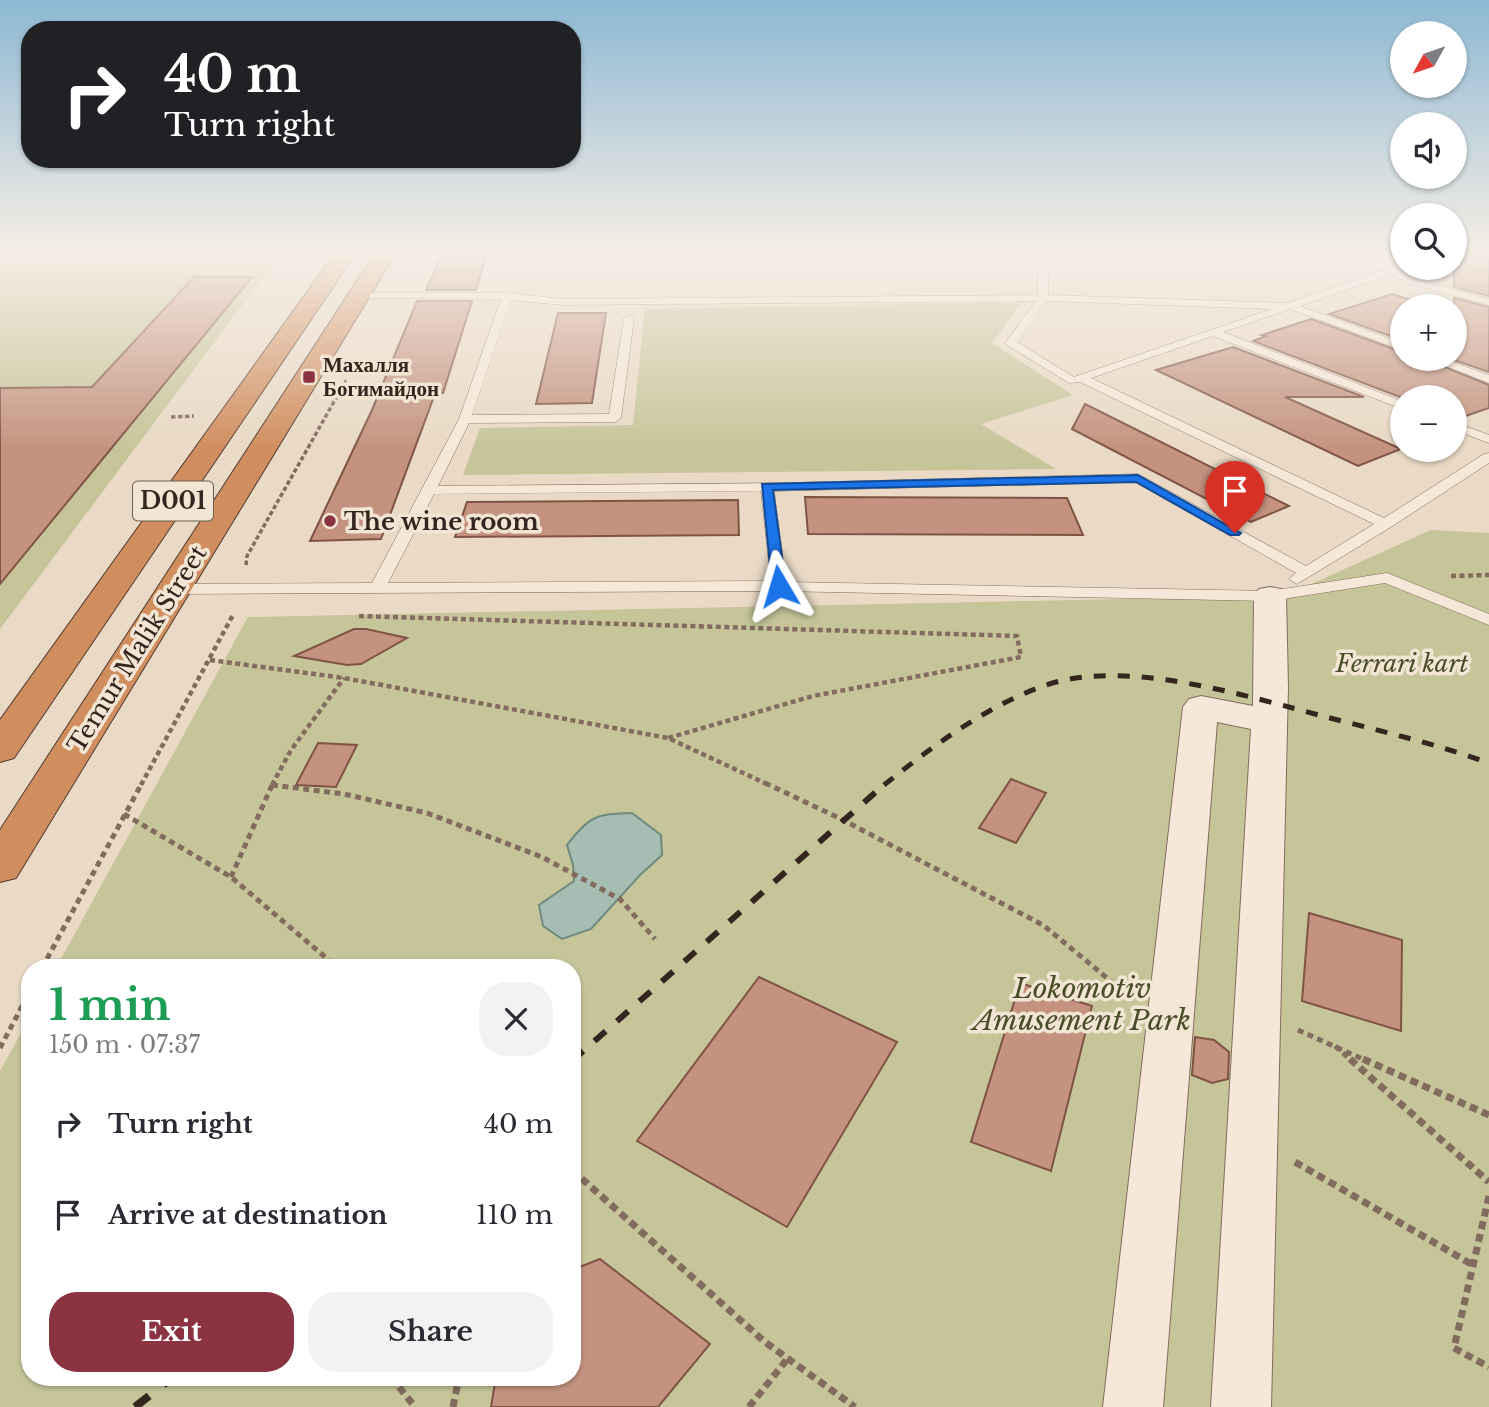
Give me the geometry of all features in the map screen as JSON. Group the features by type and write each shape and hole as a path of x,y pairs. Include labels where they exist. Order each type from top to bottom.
{"highway":[{"name":"Temur Malik Street","path":"0,749 300,319"},
{"name":"Temur Malik Street","path":"0,866 345,319"},
{"path":"270,362 318,363"},
{"path":"189,478 246,478"}],"street":[{"path":"1241,1407 1270,704 1270,596"},
{"path":"1133,1407 1201,707 1270,704"}],"lane":[{"path":"377,589 465,419 499,319"},
{"path":"465,419 615,418 629,319"},
{"path":"1028,319 1011,343 1073,381 1254,319"},
{"path":"1325,319 1390,343"},
{"path":"1216,332 1390,400"},
{"path":"1467,371 1489,379"},
{"path":"1081,378 1386,524"},
{"path":"1467,431 1489,439"},
{"path":"1270,596 1489,457"},
{"path":"429,490 766,487 1138,478 1307,573"},
{"path":"766,487 779,586"},
{"path":"175,589 779,586 1270,596 1387,578 1489,620"}],"path":[{"path":"47,959 235,613 246,589 247,556 347,378"},
{"path":"346,616 1017,636 1021,657 813,696 668,738"},
{"path":"210,660 344,678 668,738 843,820 1043,925 1169,1029"},
{"path":"231,877 272,785 291,750 344,678"},
{"path":"272,785 344,794 427,813 542,857 620,898 655,939"},
{"path":"124,814 231,877 327,959"},
{"path":"0,1048 21,1009"},
{"path":"1257,1013 1331,1043 1489,1115"},
{"path":"1331,1043 1489,1182"},
{"path":"1252,1137 1473,1265"},
{"path":"581,1178 765,1342 855,1407"},
{"path":"1489,1196 1454,1348 1489,1367"},
{"path":"749,1407 788,1358"},
{"path":"398,1386 415,1407"},
{"path":"453,1407 457,1386"}],"green space":[{"path":"0,319 232,319 0,629"},
{"path":"644,319 1010,319 992,343 1073,395 981,424 1056,469 463,475 480,428 633,425"},
{"name":"Lokomotiv Amusement Park","path":"1431,530 1489,533 1489,1407 0,1407 0,1071 21,1033 21,1386 581,1386 581,959 61,959 248,617 1270,596 1307,586"}],"shaded area":[{"path":"632,813 661,835 662,855 591,929 562,939 543,926 539,905 574,881 567,845 581,828 594,818"}],"building":[{"path":"155,319 218,319 0,584 0,388 92,387"},
{"path":"410,319 466,319 443,393 435,394 381,539 310,541 372,410"},
{"path":"557,319 605,319 592,403 536,404"},
{"path":"1311,319 1390,348 1390,371 1455,371 1489,385 1489,408 1467,416 1467,385 1390,385 1390,393 1253,341 1266,336 1262,335"},
{"path":"1342,319 1390,319 1390,336"},
{"path":"1467,319 1489,319 1489,372 1467,364"},
{"path":"1233,347 1364,397 1285,397 1390,444 1390,453 1358,466 1156,370"},
{"path":"1085,404 1289,506 1251,522 1072,429"},
{"path":"805,497 1067,498 1083,535 808,534"},
{"path":"738,500 739,535 455,537 467,502"},
{"path":"354,629 407,638 361,664 347,665 294,656"},
{"path":"318,743 357,745 336,787 296,785"},
{"path":"1011,779 1046,793 1016,843 979,828"},
{"path":"1309,913 1402,940 1401,1031 1302,1001"},
{"path":"759,977 897,1042 787,1227 637,1141"},
{"path":"1020,983 1092,1006 1051,1171 971,1142"},
{"path":"1195,1037 1214,1040 1229,1052 1228,1079 1212,1083 1192,1075"},
{"path":"600,1259 710,1344 658,1407 491,1407 494,1386 581,1386 581,1266"}],"railway":[{"path":"884,785 941,742 1002,704 1046,685 1078,678 1112,676 1186,683 1260,699 1408,738 1489,763"},
{"path":"581,1053 886,783"},
{"path":"135,1407 162,1386"}],"place":[{"name":"Махалля Богимайдон","path":"309,377"},
{"name":"The wine room","path":"330,521"}],"route":[{"path":"779,586 766,487 1138,478 1235,533"}],"park label":[{"name":"Ferrari kart","path":"1402,663"}]}
